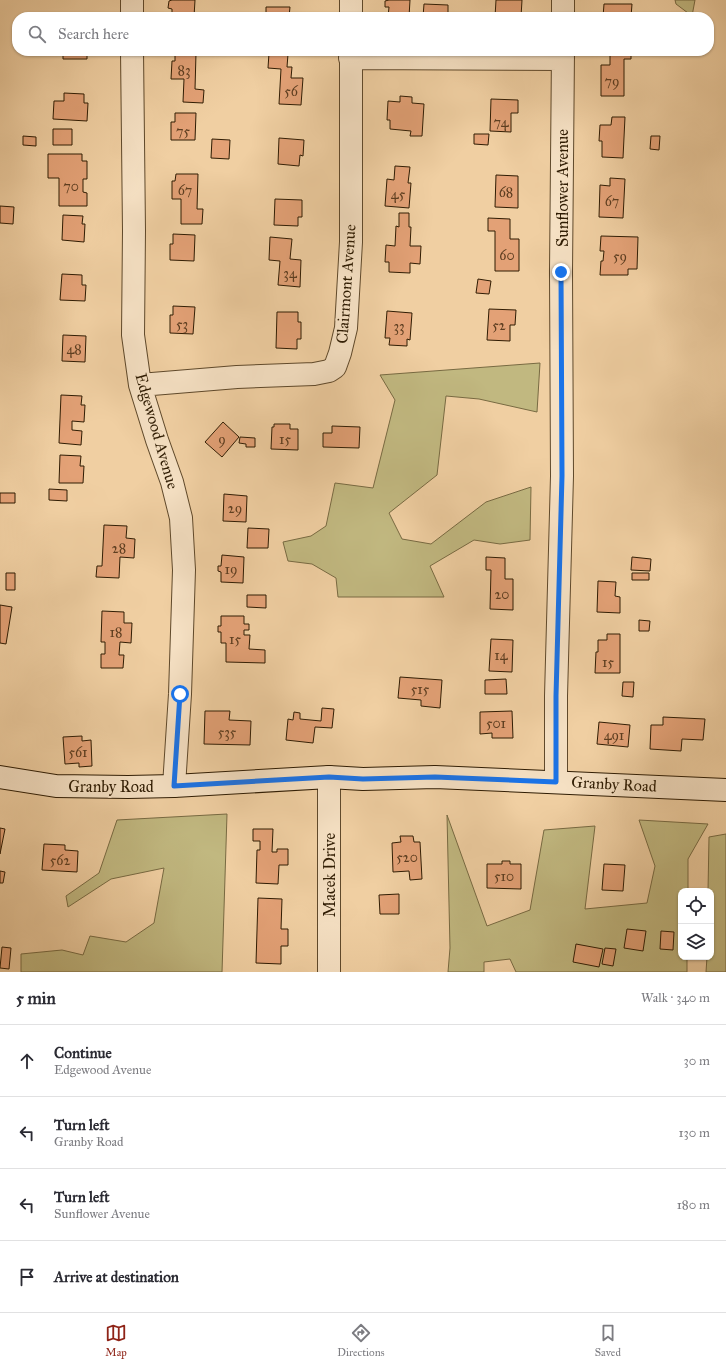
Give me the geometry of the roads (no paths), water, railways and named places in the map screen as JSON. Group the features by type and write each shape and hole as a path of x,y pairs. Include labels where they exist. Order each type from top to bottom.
{"street":[{"path":"132,0 132,12"},
{"path":"351,0 351,12"},
{"path":"563,0 563,12"},
{"name":"Edgewood Avenue","path":"132,56 134,231 133,335 140,385 172,482 181,518 184,570 180,694 174,786"},
{"name":"Clairmont Avenue","path":"140,385 237,377 314,374 329,371 335,367 346,328 351,242 351,56"},
{"name":"Sunflower Avenue","path":"556,782 556,696 562,476 561,264 563,56"},
{"name":"Granby Road","path":"0,777 56,786 174,786 329,777 363,779 435,777 726,790"},
{"name":"Macek Drive","path":"329,777 329,972"}]}
